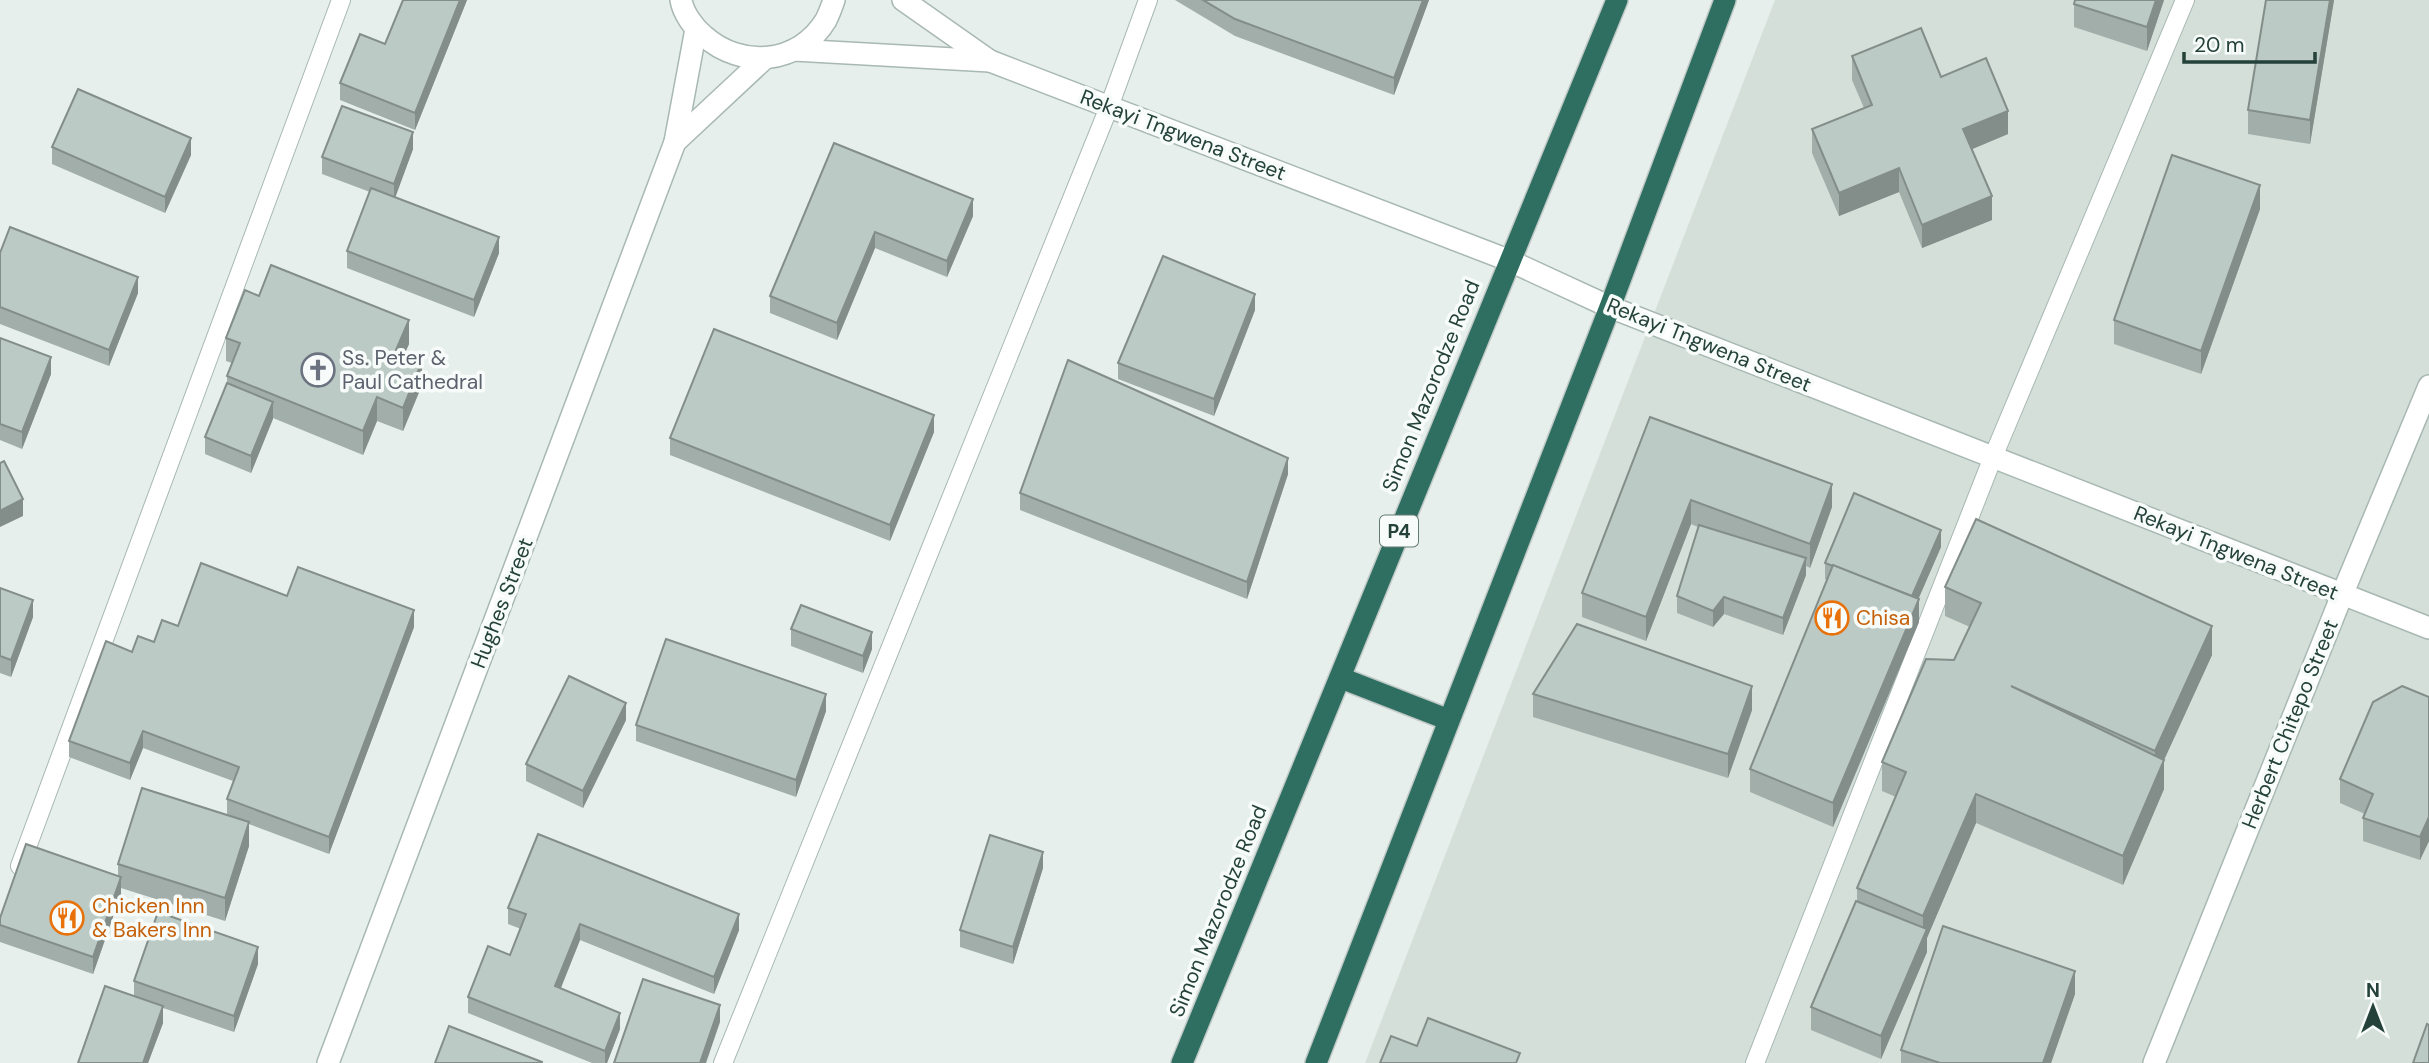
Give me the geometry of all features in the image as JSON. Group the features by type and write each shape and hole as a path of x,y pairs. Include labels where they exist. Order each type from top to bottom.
{"highway":[{"name":"Simon Mazorodze Road","path":"1182,1063 1341,678 1508,260 1617,0"},
{"path":"1316,1063 1611,307 1725,0"},
{"path":"1341,678 1449,720"}],"street":[{"path":"681,0 696,29 717,48 739,57 764,59 794,50 810,40 825,21 834,0"},
{"path":"903,0 989,61"},
{"name":"Hughes Street","path":"328,1063 675,142 696,29"},
{"path":"794,50 989,61"},
{"path":"675,142 764,59"},
{"name":"Rekayi Tngwena Street","path":"989,61 1508,260 1611,307 2429,628"},
{"name":"Herbert Chitepo Street","path":"2154,1063 2429,386"}],"lane":[{"path":"14,881 341,0"},
{"path":"723,1063 1109,107 1148,0"},
{"path":"1755,1063 1993,457 2185,0"}],"shaded area":[{"path":"1775,0 2429,0 2429,1063 1365,1063"}],"building":[{"path":"403,0 460,0 415,113 340,83 360,34 385,44"},
{"path":"1203,0 1423,0 1394,78 1235,19"},
{"path":"2075,0 2156,0 2147,27 2074,4"},
{"path":"2266,0 2330,0 2310,120 2248,110"},
{"path":"1921,28 1941,77 1986,58 2008,111 1963,129 1992,196 1922,225 1899,168 1839,193 1812,129 1872,105 1852,56"},
{"path":"78,89 191,138 165,197 52,147"},
{"path":"342,106 413,132 394,184 322,157"},
{"path":"834,143 973,199 947,261 875,232 837,323 770,296"},
{"path":"2172,155 2260,185 2201,351 2114,320"},
{"path":"371,188 499,237 474,300 347,251"},
{"path":"10,227 138,277 109,350 0,307 0,253"},
{"path":"1163,256 1255,294 1214,399 1118,363"},
{"name":"Ss. Peter & Paul Cathedral","path":"271,265 409,320 396,350 422,361 403,408 377,397 363,431 227,376 240,343 226,338 245,290 259,296"},
{"path":"714,329 934,415 890,525 670,438"},
{"path":"0,338 51,357 22,432 0,424"},
{"path":"1068,360 1288,458 1247,582 1020,493"},
{"path":"227,383 273,402 251,456 205,437"},
{"path":"1650,417 1832,484 1810,544 1691,500 1646,617 1582,593"},
{"path":"4,461 23,499 0,511 0,463"},
{"path":"1854,493 1941,530 1912,596 1825,563"},
{"path":"1976,519 2212,626 2155,751 2011,686 2164,760 2123,856 1976,794 1923,916 1857,888 1906,772 1882,762 1926,659 1954,660 1981,603 1945,587"},
{"path":"1699,525 1806,558 1783,618 1724,597 1713,611 1677,596"},
{"path":"201,563 287,596 298,567 414,610 329,837 227,799 239,767 143,731 130,763 69,741 106,641 132,652 138,636 154,642 162,620 178,626"},
{"path":"1833,565 1919,599 1833,803 1750,769"},
{"path":"0,588 33,600 11,660 0,656"},
{"path":"801,605 872,632 863,656 791,629"},
{"path":"1577,624 1752,686 1728,754 1533,694"},
{"path":"666,639 826,694 796,780 636,725"},
{"path":"569,676 626,703 583,791 526,764"},
{"path":"2402,686 2429,697 2429,817 2420,837 2363,818 2373,794 2340,779 2373,702"},
{"path":"142,788 249,822 225,898 118,864"},
{"path":"538,834 739,914 714,977 580,924 555,986 620,1013 605,1051 468,997 488,946 510,955 526,914 508,908"},
{"path":"990,835 1043,852 1013,947 960,930"},
{"path":"26,844 121,877 93,957 0,925 0,918"},
{"path":"1856,901 1927,929 1881,1036 1811,1007"},
{"path":"158,912 258,947 234,1016 134,981"},
{"path":"1943,926 2075,971 2043,1063 1940,1063 1901,1050"},
{"path":"643,979 720,1005 700,1063 614,1063"},
{"path":"105,986 163,1006 143,1063 78,1063"},
{"path":"1428,1018 1520,1053 1516,1063 1380,1063 1391,1036 1417,1046"},
{"path":"2427,1024 2429,1063 2413,1063"},
{"path":"449,1026 542,1062 542,1063 435,1063"}],"place":[{"name":"Ss. Peter & Paul Cathedral","path":"318,370"},
{"name":"Chisa","path":"1832,618"},
{"name":"Chicken Inn & Bakers Inn","path":"67,918"}]}
